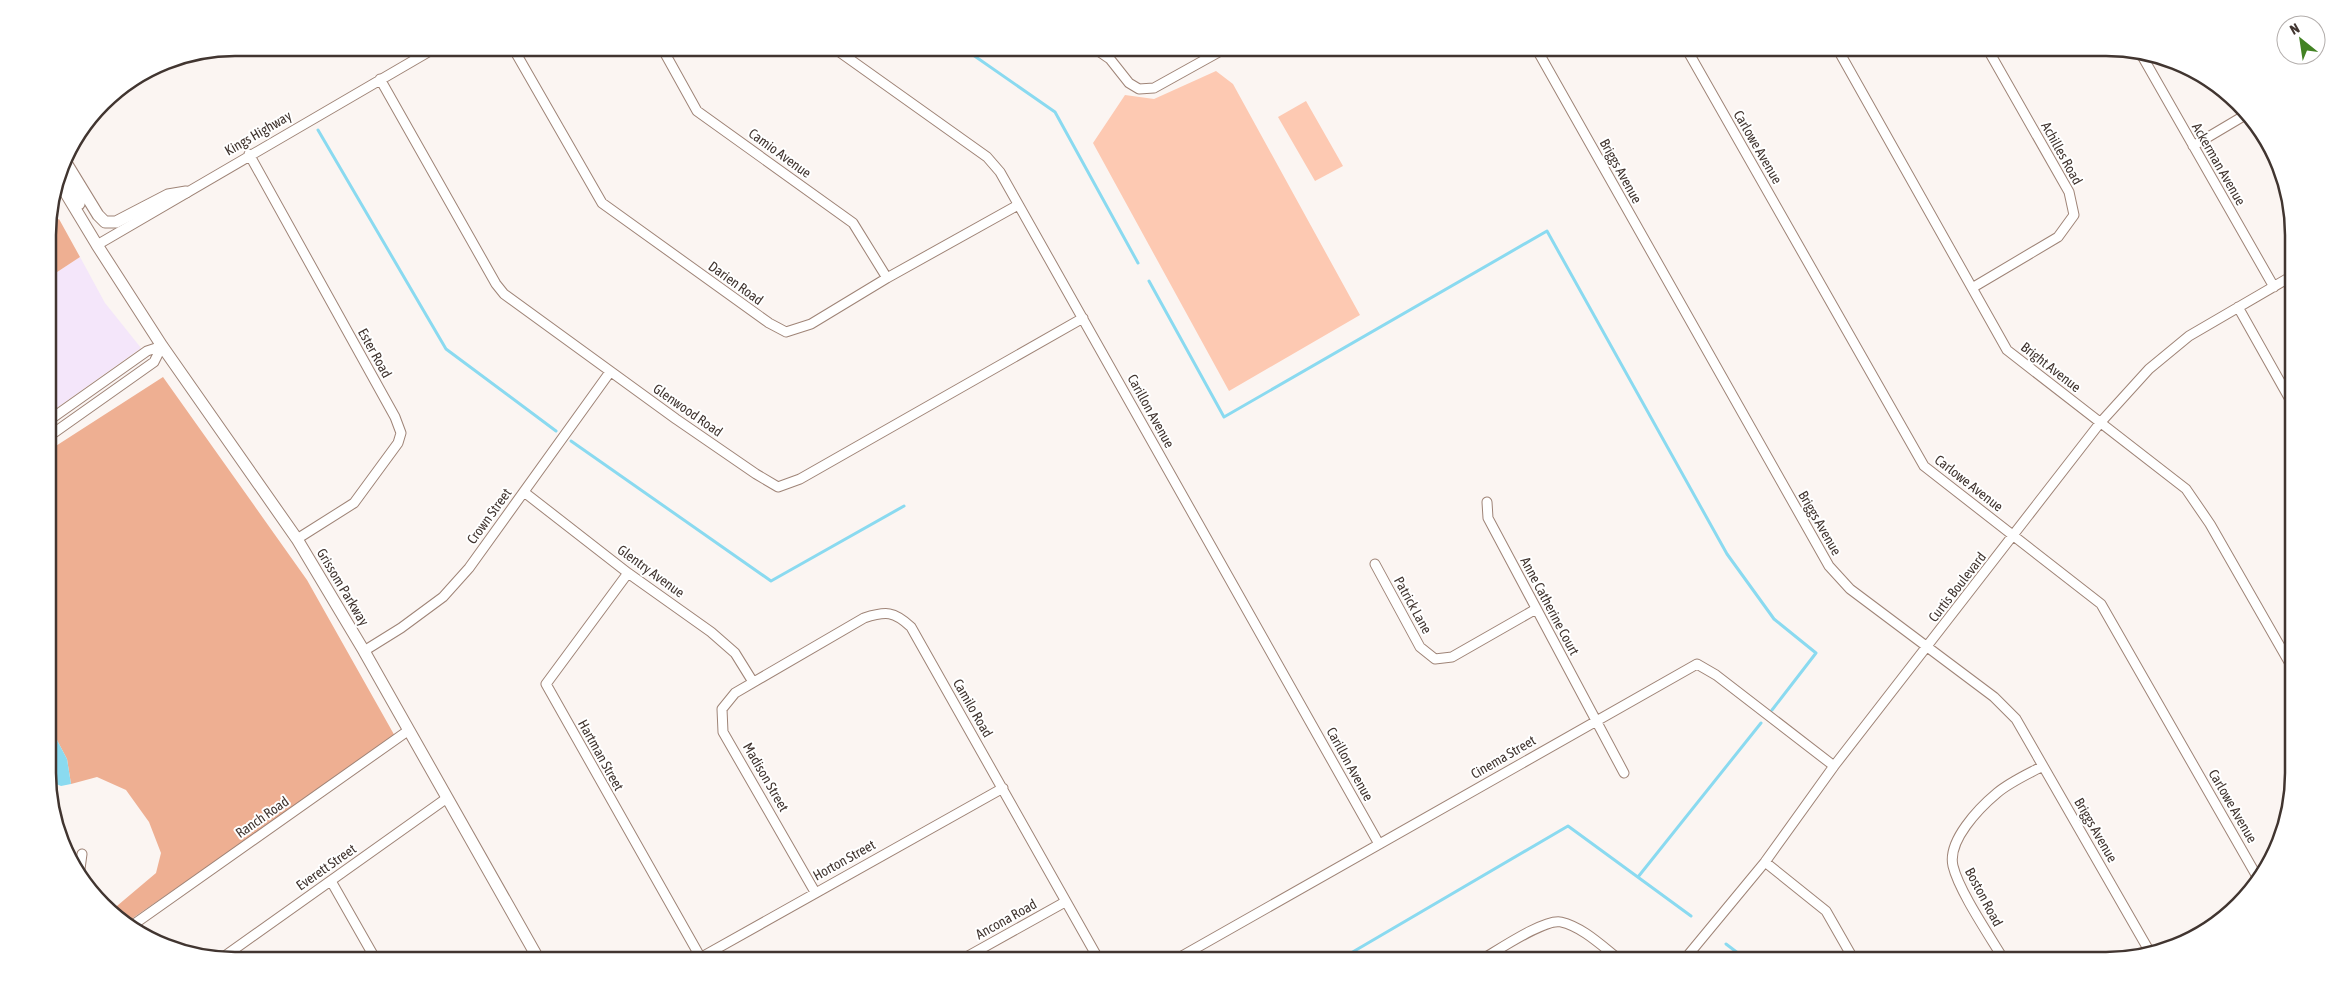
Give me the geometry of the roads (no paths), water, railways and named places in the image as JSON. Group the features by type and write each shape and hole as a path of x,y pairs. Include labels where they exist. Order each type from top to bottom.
{"main road":[{"path":"70,168 105,222 116,222 168,195 186,192"},
{"name":"Grissom Parkway","path":"67,176 97,245"},
{"name":"Grissom Parkway","path":"62,188 162,346 297,539 364,651 534,952"}],"street":[{"name":"Kings Highway","path":"97,245 249,154 420,56"},
{"name":"Darien Road","path":"518,56 602,203 769,322 786,332 811,324 887,278 1018,205"},
{"name":"Camio Avenue","path":"666,56 697,111 853,223 887,278"},
{"name":"Carillon Avenue","path":"845,56 987,157 1000,172 1379,844"},
{"path":"1106,56 1129,83 1139,89 1154,88 1212,56"},
{"name":"Briggs Avenue","path":"1541,56 1828,566 1850,589 1994,697 2016,719 2146,947"},
{"name":"Carlowe Avenue","path":"1691,56 1924,466 2101,604 2255,872"},
{"name":"Bright Avenue","path":"1842,56 2007,350 2186,489 2210,524 2285,655"},
{"name":"Achilles Road","path":"1972,288 2058,237 2074,215 2068,192 1992,56"},
{"name":"Ackerman Avenue","path":"2145,61 2274,286"},
{"name":"Glenwood Road","path":"380,78 496,284 504,294 610,372 756,474 778,487 800,479 1083,318"},
{"path":"2193,146 2241,118"},
{"name":"Ester Road","path":"249,154 395,417 401,432 398,443 354,503 297,539"},
{"name":"Curtis Boulevard","path":"1691,952 1764,862 1834,766 2015,536 2100,423 2149,369 2189,336 2285,280"},
{"path":"2238,307 2285,391"},
{"path":"56,415 147,350 162,346"},
{"path":"56,432 154,362 162,346"},
{"name":"Crown Street","path":"364,651 401,628 443,597 469,568 610,372"},
{"name":"Glentry Avenue","path":"524,492 628,573 711,632 735,653 753,682"},
{"name":"Anne Catherine Court","path":"1487,502 1488,518 1559,654 1597,719 1624,773"},
{"name":"Patrick Lane","path":"1375,564 1420,647 1435,659 1452,657 1536,609"},
{"name":"Hartman Street","path":"628,573 546,684 697,952"},
{"name":"Camilo Road","path":"753,682 864,618 879,613 899,616 912,627 1094,952"},
{"name":"Cinema Street","path":"1189,952 1697,664 1716,675 1834,766"},
{"name":"Madison Street","path":"753,682 735,693 722,709 724,732 816,892"},
{"name":"Ranch Road","path":"137,922 409,730"},
{"name":"Boston Road","path":"1999,952 1958,880 1952,864 1953,848 1972,817 1998,792 2043,766"},
{"name":"Horton Street","path":"713,952 1002,788"},
{"name":"Everett Street","path":"233,952 447,798"},
{"path":"81,863 82,854"},
{"path":"1764,862 1826,911 1849,952"},
{"path":"331,881 371,952"},
{"name":"Ancona Road","path":"975,952 1065,902"},
{"path":"1495,952 1545,924 1560,921 1584,933 1609,952"}],"water":[{"path":"56,738 67,759 71,784 61,786 57,784"}],"waterway":[{"path":"974,56 1055,112 1138,263"},
{"path":"318,130 446,349 556,431"},
{"path":"1149,281 1224,417 1547,231 1727,554 1774,619 1816,653 1772,710"},
{"path":"571,441 771,581 904,506"},
{"path":"1638,877 1761,723"},
{"path":"1353,952 1568,826 1691,916"},
{"path":"1726,944 1736,952"}]}
